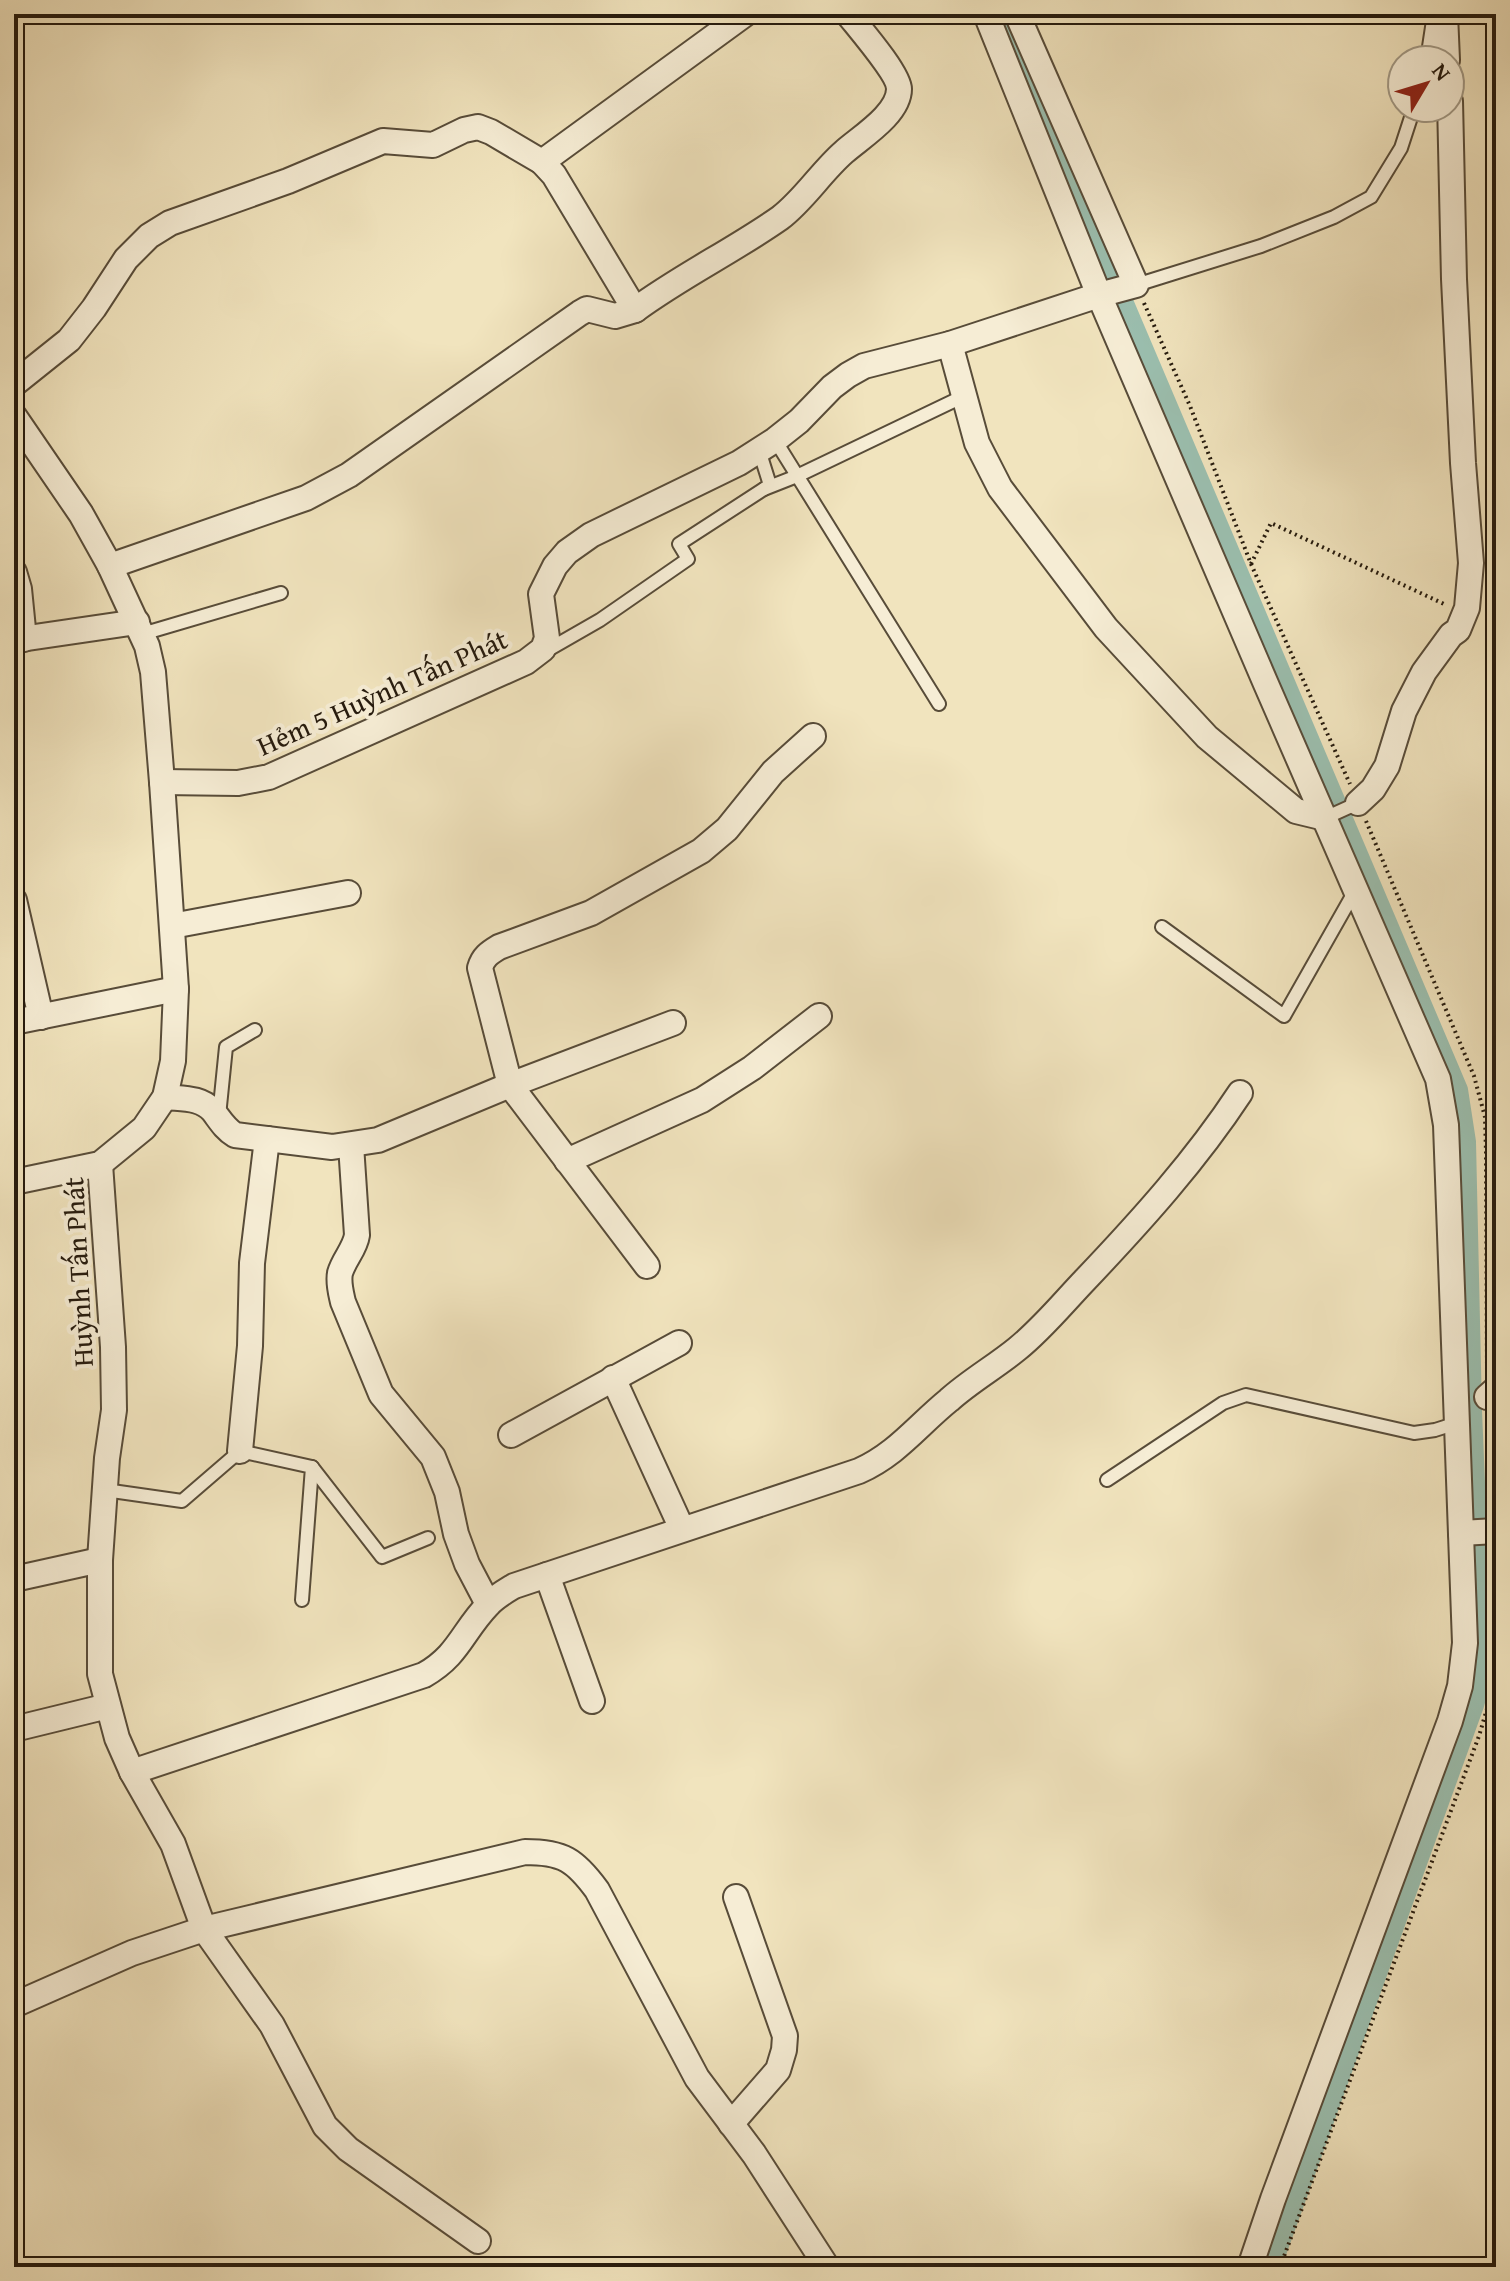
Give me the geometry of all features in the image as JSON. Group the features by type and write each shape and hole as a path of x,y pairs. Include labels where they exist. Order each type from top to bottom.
{"street":[{"path":"542,162 745,14"},
{"path":"110,566 326,489 580,313 587,309 615,316 635,310 783,216 841,155 880,122 894,106 899,94 894,74 848,14"},
{"path":"986,14 1116,290"},
{"path":"1017,14 1116,290 1325,818 1438,1079 1446,1125 1465,1643 1460,1686 1450,1721 1250,2267"},
{"path":"1445,14 1446,44"},
{"path":"1358,803 1373,789 1387,766 1404,711 1424,672 1458,630 1467,608 1471,563 1457,340 1451,124"},
{"path":"14,384 69,340 126,259 149,236 170,223 288,181 383,141 433,145 464,130 478,127 542,162 554,175 635,310"},
{"name":"Hẻm 5 Huỳnh Tấn Phát","path":"162,782 238,783 269,777 536,656 547,638 541,594 555,566 567,552 591,535 709,479 767,445 799,421 832,387 864,366 950,344 1116,290"},
{"path":"950,344 977,443 1000,488 1106,628 1207,737 1296,811 1325,818"},
{"name":"Huỳnh Tấn Phát","path":"15,420 81,514 110,566 147,646 153,672 162,782 176,989 173,1061 165,1097 144,1128 100,1164 114,1394 100,1560 100,1674 108,1706 117,1738 132,1772 173,1844 204,1929 272,2025 316,2111 334,2137 348,2149 478,2241"},
{"path":"14,572 19,589 19,639 139,628"},
{"path":"647,1266 510,1085 480,968 482,960 499,947 591,913 701,851 727,829 773,772 813,736"},
{"path":"172,926 348,893"},
{"path":"14,900 41,1017"},
{"path":"14,1022 176,989"},
{"path":"567,1161 702,1100 752,1068 819,1016"},
{"path":"165,1097 200,1101 235,1135 332,1147 351,1145 378,1140 510,1085 673,1023"},
{"path":"132,1772 424,1675 440,1666 454,1652 488,1604 514,1586 878,1462 947,1401 1018,1349 1130,1233 1206,1142 1240,1093"},
{"path":"240,1451 250,1346 252,1263 267,1139"},
{"path":"351,1145 357,1235 355,1246 340,1274 343,1302 381,1394 422,1442 437,1465 467,1564 488,1604"},
{"path":"14,1182 100,1164"},
{"path":"511,1435 679,1343"},
{"path":"613,1378 682,1529"},
{"path":"1461,1533 1496,1531"},
{"path":"14,1579 100,1560"},
{"path":"547,1575 592,1701"},
{"path":"14,1729 108,1706"},
{"path":"14,2005 132,1953 204,1929 525,1852 547,1852 565,1857 580,1868 597,1890 697,2078 754,2154 827,2267"},
{"path":"731,2124 778,2070 785,2036 736,1897"}],"lane":[{"path":"1429,44 1434,14"},
{"path":"1116,290 1261,246 1334,217 1371,197 1401,148 1409,124"},
{"path":"764,489 964,396"},
{"path":"767,445 797,476 939,704"},
{"path":"536,656 600,620 688,559 679,544 770,485 767,445"},
{"path":"139,628 281,593"},
{"path":"1325,818 1358,803"},
{"path":"1162,927 1284,1016 1356,889"},
{"path":"219,1119 226,1047 255,1030"},
{"path":"1107,1480 1223,1403 1246,1395 1414,1433 1457,1423"},
{"path":"105,1490 182,1501 240,1451 312,1467 382,1557 428,1538"},
{"path":"302,1600 312,1467"}],"path":[{"path":"1251,564 1271,523 1444,604"},
{"path":"1280,2267 1479,1736 1496,1661"}],"waterway":[{"path":"1000,14 1457,1090 1465,1142 1480,1625 1479,1683 1270,2267"}]}
